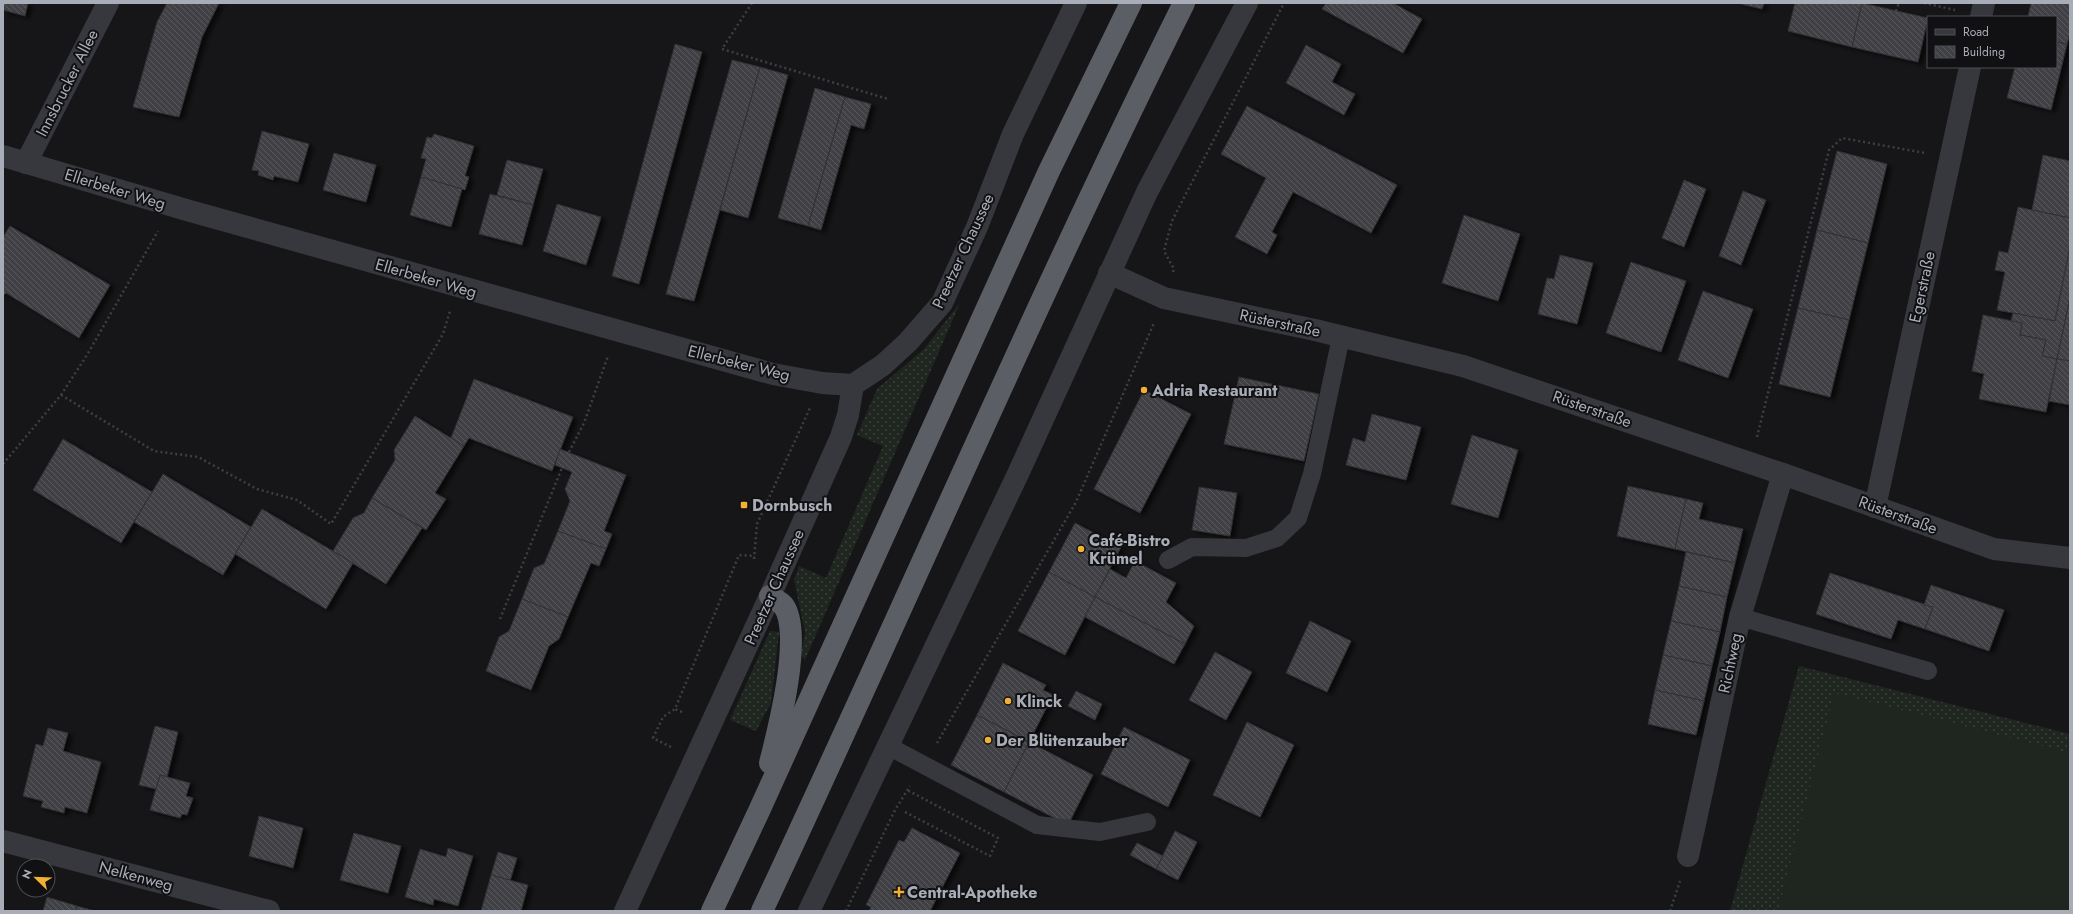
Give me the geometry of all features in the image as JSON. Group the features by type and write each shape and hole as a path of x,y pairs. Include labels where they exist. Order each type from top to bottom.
{"highway":[{"path":"712,911 759,811 1049,171 1131,3"},
{"path":"762,911 849,726 1016,352 1096,179 1184,3"},
{"path":"759,811 783,708 790,646 787,614 783,605 770,596"}],"street":[{"name":"Innsbrucker Allee","path":"26,163 108,3"},
{"name":"Preetzer Chaussee","path":"625,911 770,596 841,437 848,415 853,385 883,365 908,342 942,303 977,227 1016,128 1076,3"},
{"path":"809,911 1017,476 1147,192 1247,3"},
{"name":"Egerstraße","path":"1875,507 1970,68"},
{"name":"Ellerbeker Weg","path":"3,156 173,206 773,374 822,383 853,385"},
{"name":"Rüsterstraße","path":"1109,273 1164,298 1342,337 1462,366 1751,462 1994,549 2070,558"},
{"name":"Richtweg","path":"1688,856 1740,617 1783,474"},
{"name":"Nelkenweg","path":"3,841 269,911"}],"lane":[{"path":"1168,560 1192,547 1246,548 1277,538 1298,518 1312,474 1342,337"},
{"path":"1740,617 1928,671"},
{"path":"888,746 1037,825 1100,832 1147,822"}],"path":[{"path":"752,3 722,49 888,99"},
{"path":"846,911 895,810 924,765 1076,502 1164,298 1174,269 1164,251 1172,221 1284,3"},
{"path":"1896,11 1899,3"},
{"path":"1924,3 1982,12"},
{"path":"1751,462 1829,150 1842,138 1950,158"},
{"path":"3,464 61,394 87,355 173,206"},
{"path":"61,394 154,451 198,457 257,489 297,500 331,524 443,334 457,286"},
{"path":"569,452 584,423 617,331"},
{"path":"500,619 562,468"},
{"path":"672,748 653,738 663,718 675,709 739,555 755,556"},
{"path":"675,709 682,712"},
{"path":"905,812 990,856 998,838 907,790"}],"shaded area":[{"path":"960,303 805,660 801,655 805,632 794,580 799,566 826,578 883,446 857,435 877,389 924,349"},
{"path":"770,631 779,632 771,703 756,731 730,720"},
{"path":"1799,666 2070,734 2070,911 1730,911"},
{"path":"1834,693 2070,753 2070,911 1778,911"}],"building":[{"path":"3,3 28,3 25,16 3,10"},
{"path":"167,3 219,3 202,37 179,117 133,107 157,22"},
{"path":"1326,3 1393,3 1422,19 1403,53 1322,9"},
{"path":"1737,3 1764,3 1762,9"},
{"path":"1795,3 1862,3 1852,47 1788,31"},
{"path":"1862,3 1927,18 1918,62 1852,47"},
{"path":"2031,3 2070,3 2070,33 2067,44 2057,42 2057,16 2028,16"},
{"path":"2057,42 2067,44 2051,110 2007,98 2015,68 2057,68"},
{"path":"675,44 702,52 639,284 612,276"},
{"path":"1306,45 1341,64 1332,82 1355,94 1344,115 1286,83"},
{"path":"732,60 760,67 694,301 666,294"},
{"path":"760,67 788,75 748,218 720,210"},
{"path":"815,88 845,97 808,226 778,218"},
{"path":"845,97 871,104 864,129 851,125 821,230 808,226"},
{"path":"1247,106 1397,185 1371,233 1293,192 1272,232 1277,235 1267,254 1235,237 1266,178 1221,154"},
{"path":"262,131 309,144 298,182 274,176 273,180 258,175 259,171 252,170"},
{"path":"434,134 474,146 465,176 469,177 465,190 421,177 426,159 421,158 427,137 432,138"},
{"path":"1837,151 1887,164 1868,243 1817,230"},
{"path":"334,153 376,165 366,202 323,190"},
{"path":"2043,155 2070,161 2070,218 2032,210"},
{"path":"507,160 543,169 533,205 497,195"},
{"path":"421,177 462,189 451,227 410,215"},
{"path":"1684,180 1706,189 1684,247 1662,238"},
{"path":"1743,191 1766,200 1741,265 1719,256"},
{"path":"490,194 533,205 522,245 479,234"},
{"path":"557,204 601,217 586,265 543,251"},
{"path":"2018,207 2070,218 2070,247 2055,321 1997,310 2005,272 1995,270 1999,251 2008,253"},
{"path":"1464,215 1520,234 1498,301 1442,283"},
{"path":"10,226 110,285 79,338 6,293 3,296 3,237"},
{"path":"1817,230 1868,243 1849,320 1798,308"},
{"path":"2070,247 2070,298 2057,359 2042,356 2046,340 2020,335 2022,323 2011,321 2013,313 2055,321"},
{"path":"1560,255 1593,263 1577,324 1538,314 1547,278 1554,279"},
{"path":"1631,262 1686,281 1661,352 1606,333"},
{"path":"1703,291 1753,309 1728,378 1678,360"},
{"path":"2070,298 2070,361 2057,359"},
{"path":"1798,308 1849,320 1830,397 1779,384"},
{"path":"1983,315 2022,323 2020,335 2046,340 2042,356 2057,359 2046,412 1979,399 1984,374 1972,371"},
{"path":"2057,359 2070,361 2070,405 2049,401"},
{"path":"1239,377 1319,394 1304,461 1224,444"},
{"path":"474,379 573,417 552,471 469,438 464,446 451,438"},
{"path":"1144,390 1191,414 1140,513 1094,489"},
{"path":"1372,414 1421,427 1406,480 1346,465 1353,438 1365,442"},
{"path":"415,416 464,446 435,493 446,499 426,530 372,498 395,460 394,450"},
{"path":"1472,435 1518,450 1498,518 1451,504"},
{"path":"63,439 152,492 121,543 33,490"},
{"path":"560,449 626,475 604,531 612,534 606,549 558,531 570,501 565,489 572,472 555,465"},
{"path":"163,474 251,527 223,575 134,522"},
{"path":"1628,486 1686,499 1675,549 1617,536"},
{"path":"1199,487 1237,493 1230,536 1192,530"},
{"path":"372,498 422,528 386,584 333,551 353,518 364,513"},
{"path":"1686,499 1703,503 1699,519 1743,529 1735,563 1675,549"},
{"path":"262,509 353,563 326,609 235,554"},
{"path":"1075,523 1121,547 1095,597 1049,572"},
{"path":"558,531 606,549 599,566 591,563 568,617 522,599 534,568 544,564"},
{"path":"1686,552 1735,563 1727,597 1679,586"},
{"path":"1135,561 1176,583 1166,602 1194,626 1185,644 1095,597 1110,569 1126,578"},
{"path":"1049,572 1095,597 1065,655 1018,631"},
{"path":"1830,573 1933,607 1925,629 1898,620 1891,639 1816,614"},
{"path":"1931,585 2004,610 1989,651 1925,629 1933,607 1924,605"},
{"path":"1679,586 1727,597 1720,632 1671,621"},
{"path":"1095,597 1185,644 1174,664 1085,617"},
{"path":"522,599 568,617 559,639 549,646 531,690 486,671 499,637 509,631"},
{"path":"1310,621 1351,641 1327,692 1286,673"},
{"path":"1671,621 1720,632 1712,666 1663,655"},
{"path":"1215,652 1252,672 1226,720 1189,700"},
{"path":"1663,655 1712,666 1704,701 1655,690"},
{"path":"1003,663 1046,685 1043,690 1053,695 1029,742 977,715"},
{"path":"1655,690 1704,701 1696,735 1648,724"},
{"path":"1076,691 1102,704 1095,720 1068,706"},
{"path":"977,715 1029,742 1004,792 951,765"},
{"path":"1247,722 1294,745 1260,817 1213,795"},
{"path":"155,726 178,732 167,777 160,775 156,789 139,785"},
{"path":"1124,727 1190,760 1168,807 1101,774"},
{"path":"48,728 68,733 63,751 101,762 87,813 65,807 64,813 41,807 43,801 23,796 36,744 43,746"},
{"path":"1029,742 1093,775 1068,825 1004,792"},
{"path":"160,775 190,783 186,796 193,798 187,815 182,814 180,818 150,810"},
{"path":"259,816 303,828 293,868 249,856"},
{"path":"912,828 960,853 930,911 869,911 871,907 866,905 899,840 904,842"},
{"path":"1175,831 1197,842 1178,880 1156,869"},
{"path":"354,833 401,846 388,893 340,880"},
{"path":"1137,843 1163,856 1156,869 1130,855"},
{"path":"448,848 473,856 458,906 434,899 433,905 405,897 420,849 446,857"},
{"path":"498,852 517,858 510,881 491,875"},
{"path":"491,875 528,885 521,911 481,911"},
{"path":"47,898 77,906 75,911 43,911"},
{"path":"77,906 95,911 75,911"}],"place":[{"name":"Adria Restaurant","path":"1144,390"},
{"name":"Dornbusch","path":"744,505"},
{"name":"Café-Bistro Krümel","path":"1081,549"},
{"name":"Klinck","path":"1008,701"},
{"name":"Der Blütenzauber","path":"988,740"},
{"name":"Central-Apotheke","path":"899,892"}]}
